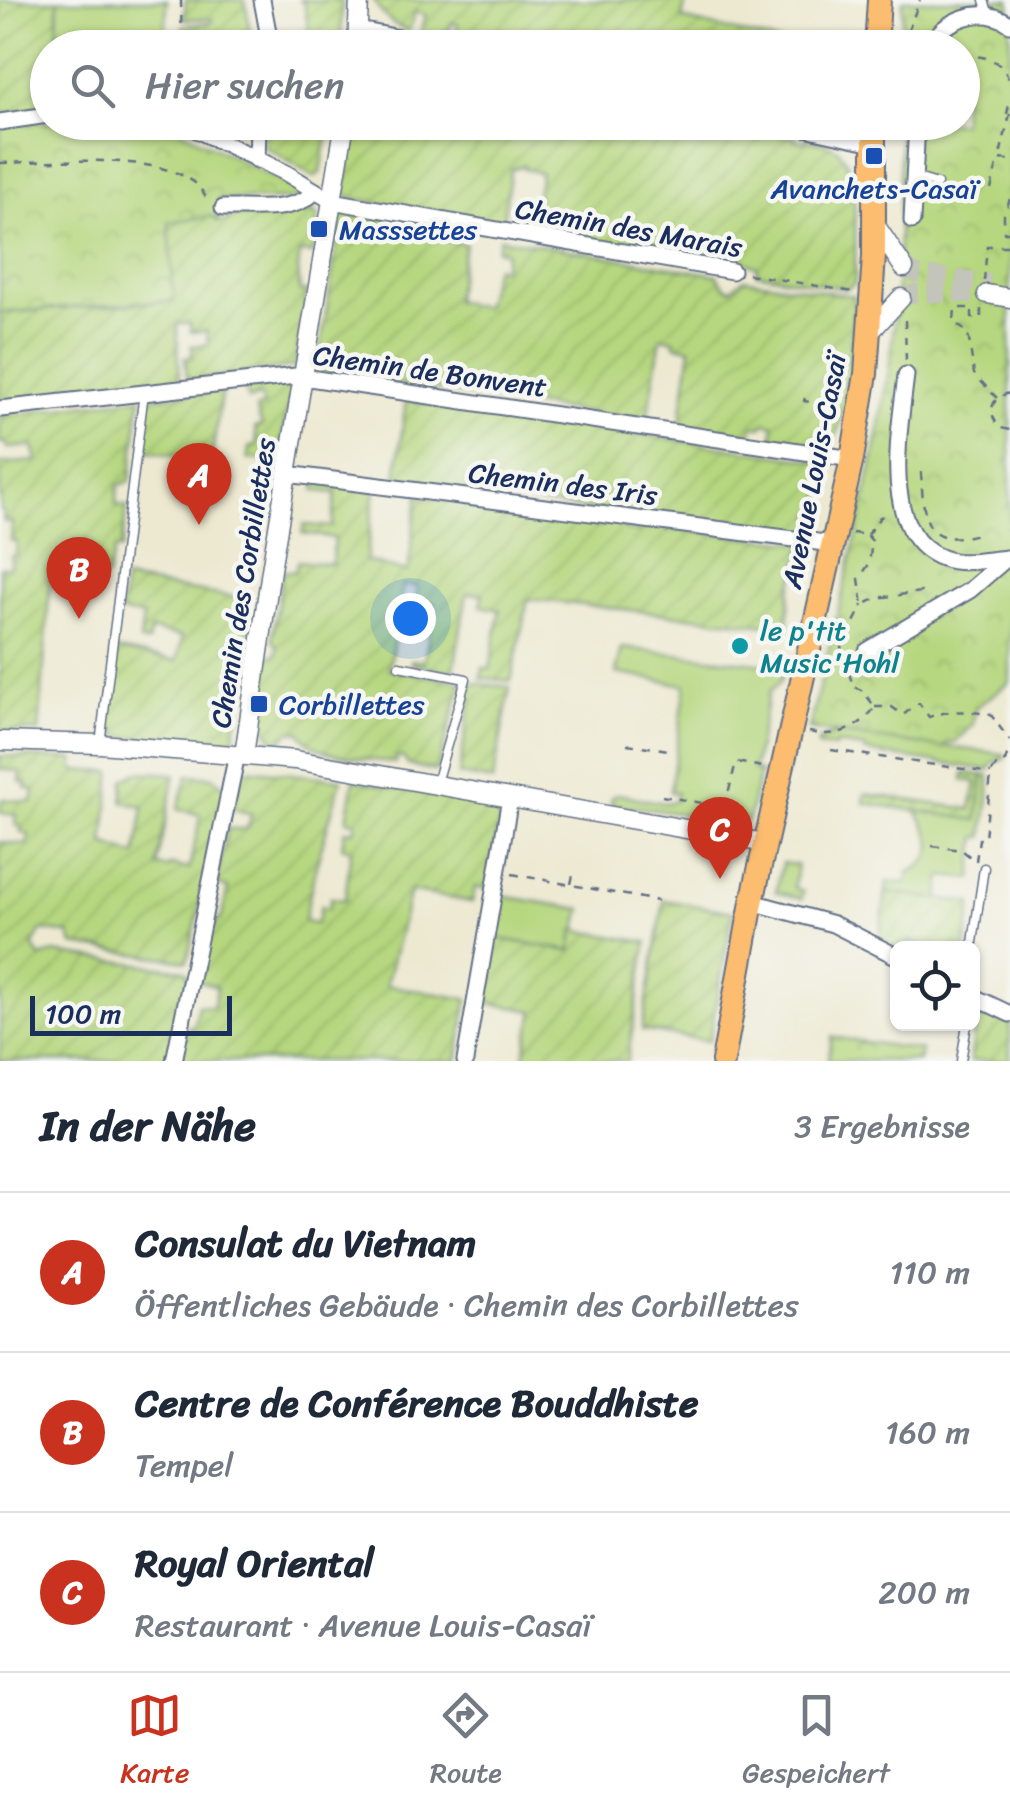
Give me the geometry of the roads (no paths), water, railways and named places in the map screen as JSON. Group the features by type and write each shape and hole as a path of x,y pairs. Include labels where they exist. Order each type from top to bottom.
{"main road":[{"path":"879,0 889,30"},
{"name":"Avenue Louis-Casaï","path":"723,1061 765,843 843,538 871,330 874,140"}],"street":[{"path":"262,0 268,30"},
{"path":"358,30 359,0"},
{"path":"944,30 987,7 1010,24"},
{"path":"0,122 30,117"},
{"path":"216,140 332,201"},
{"path":"257,160 258,140"},
{"name":"Chemin des Corbillettes","path":"174,1061 241,755 342,140"},
{"path":"912,221 916,140"},
{"path":"223,208 294,205 315,191"},
{"name":"Chemin des Marais","path":"332,201 732,271"},
{"path":"874,223 904,268"},
{"path":"1010,288 986,288 1010,298"},
{"path":"871,330 899,304"},
{"path":"906,375 898,450 901,512 916,540 938,556 959,562 1009,557"},
{"name":"Chemin de Bonvent","path":"0,409 304,377 852,459"},
{"name":"Chemin des Iris","path":"288,474 843,538"},
{"path":"866,651 970,590 1009,557"},
{"path":"0,740 241,755 350,768 765,843"},
{"path":"465,1061 503,872 510,798"},
{"path":"752,902 832,924 890,953"},
{"path":"980,1000 1010,1014"}],"lane":[{"path":"914,177 937,184"},
{"path":"100,744 144,392"},
{"path":"400,666 466,679 436,783"},
{"path":"973,941 980,865"},
{"path":"962,1061 966,1031"}],"tunnel":[{"path":"904,268 917,274 990,283"},
{"path":"901,298 915,293 987,294"}],"place":[{"name":"Avanchets-Casaï","path":"874,156"},
{"name":"Masssettes","path":"319,229"},
{"name":"Consulat du Vietnam","path":"199,525"},
{"name":"Centre de Conférence Bouddhiste","path":"79,619"},
{"name":"le p'tit Music'Hohl","path":"740,646"},
{"name":"Corbillettes","path":"259,704"},
{"name":"Royal Oriental","path":"720,879"}]}
